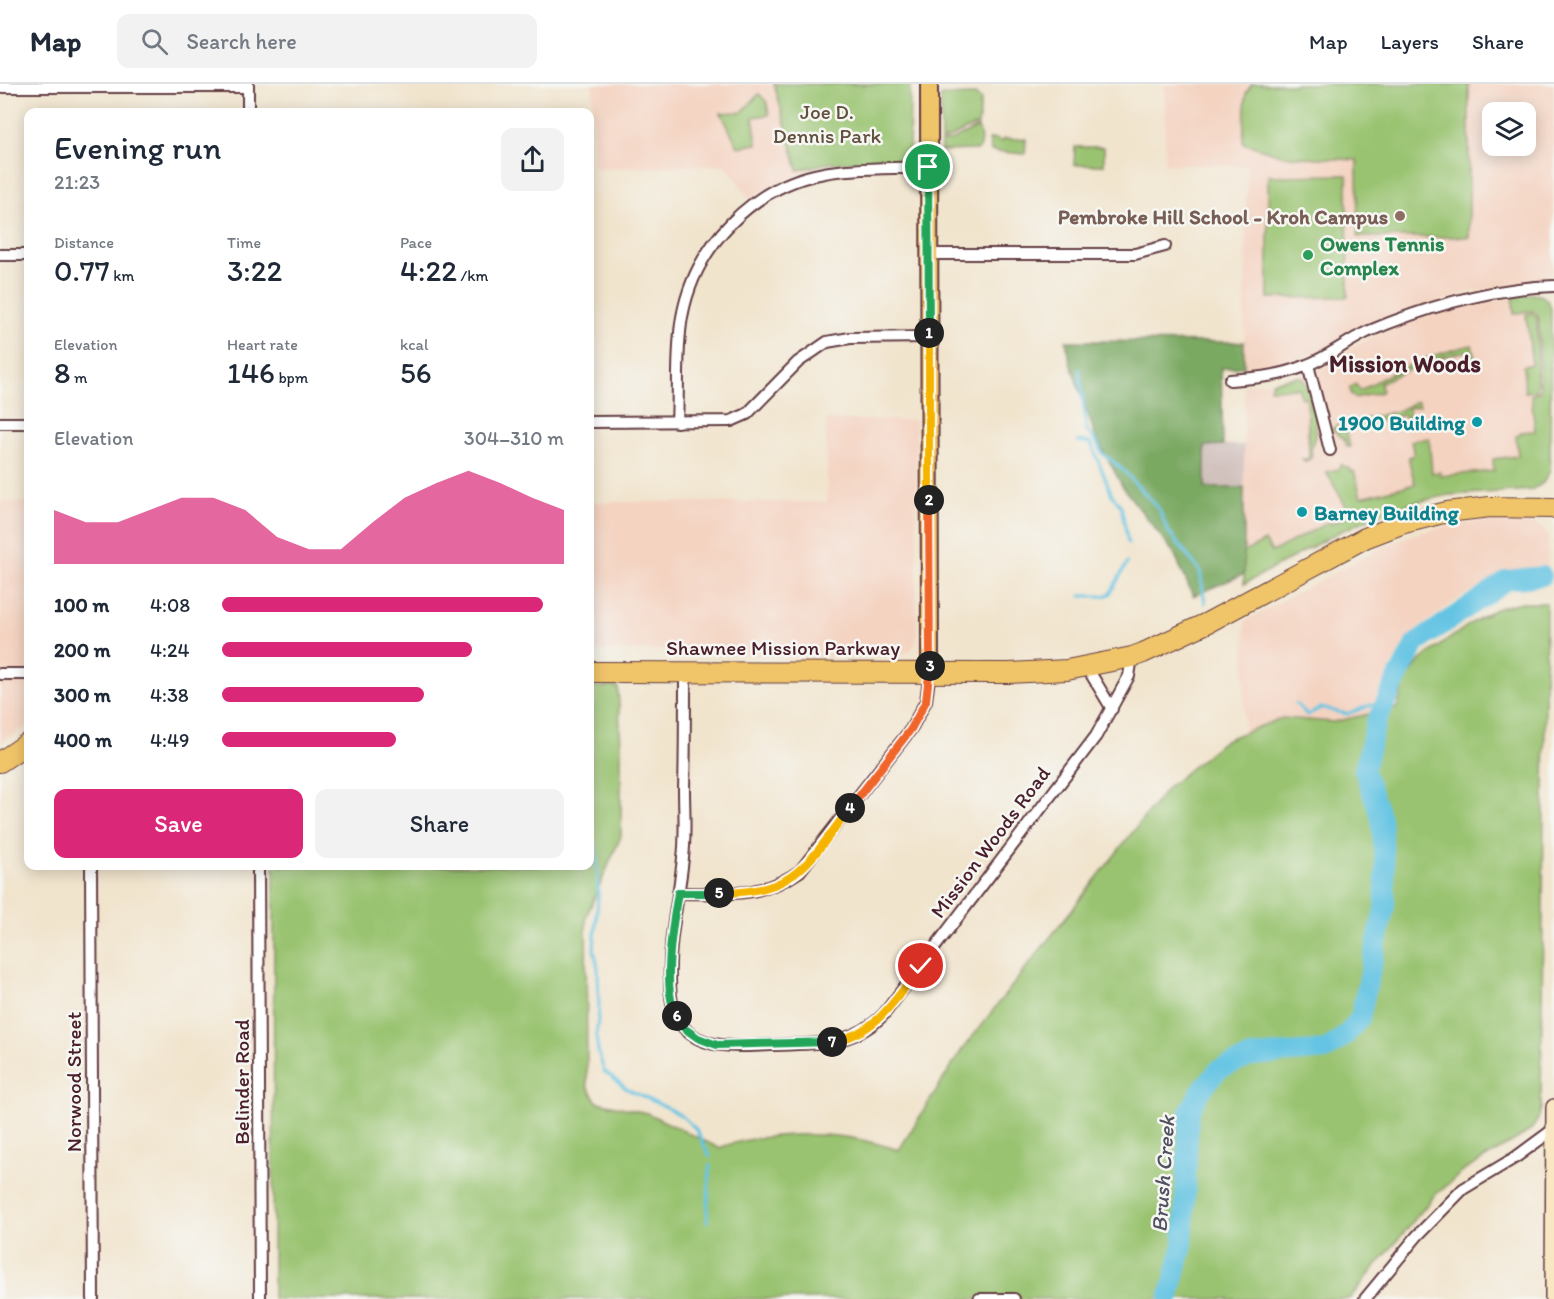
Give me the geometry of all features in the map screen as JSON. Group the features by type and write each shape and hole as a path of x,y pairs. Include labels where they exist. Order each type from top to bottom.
{"highway":[{"name":"Shawnee Mission Parkway","path":"594,672 1054,671 1083,667 1132,657 1197,628 1365,538 1404,523 1447,512 1479,508 1554,508"},
{"path":"0,762 24,745"}],"main road":[{"path":"930,84 928,167 930,671"},
{"path":"1552,1299 1554,1107"}],"street":[{"path":"0,87 248,86 248,108"},
{"path":"677,422 680,332 686,300 698,268 728,226 754,203 794,182 822,173 843,170 928,167"},
{"path":"929,254 1135,254 1165,246"},
{"path":"0,255 24,255"},
{"path":"1230,380 1286,373 1308,365 1364,334 1409,315 1448,303 1503,291 1554,286"},
{"path":"594,422 731,421 747,414 798,362 827,342 850,338 929,337"},
{"path":"1308,365 1330,450"},
{"path":"0,423 24,423"},
{"name":"Mission Woods Road","path":"685,671 683,856 671,938 670,981 673,1010 684,1028 698,1038 717,1045 828,1043 856,1035 884,1014 1096,736 1129,676 1132,657"},
{"path":"1083,667 1091,674 1112,709"},
{"path":"678,893 728,893 761,890 785,881 800,871 911,729 926,701 930,671"},
{"path":"0,674 24,675"},
{"name":"Norwood Street","path":"91,870 93,1299"},
{"name":"Belinder Road","path":"258,870 261,1299"},
{"path":"1365,1299 1423,1230 1463,1189 1516,1157 1554,1129"},
{"path":"979,1299 1014,1299"}],"shaded area":[{"path":"537,84 910,84 909,160 829,163 797,175 750,199 726,165 594,168 593,85"},
{"name":"Pembroke Hill School - Kroh Campus","path":"1165,84 1554,84 1553,271 1545,279 1527,286 1470,292 1365,327 1298,363 1276,369 1247,372 1244,367 1247,166 1165,164"},
{"path":"1532,294 1544,297 1551,309 1550,471 1543,483 1532,490 1471,492 1435,497 1380,514 1339,532 1244,584 1244,385 1272,382 1319,369 1363,341 1400,324 1438,312"},
{"path":"826,420 916,420 917,634 915,644 910,651 901,656 767,656 675,650 594,651 594,502 827,502"},
{"path":"1205,445 1244,445 1244,488 1205,489"},
{"path":"0,502 24,502 24,672 0,672"},
{"path":"1488,520 1536,524 1544,529 1548,538 1547,572 1511,574 1490,580 1453,602 1418,629 1403,645 1391,666 1371,714 1333,722 1282,718 1244,733 1245,621 1382,547 1412,535"},
{"path":"0,679 24,679 24,728 0,743"}],"green space":[{"name":"Joe D. Dennis Park","path":"774,84 910,84 909,160 829,163 798,170"},
{"path":"1252,84 1469,84 1469,237 1358,237 1357,160 1284,156 1243,143 1246,93"},
{"path":"759,94 767,102 769,115 753,117 757,144 738,147 721,113 742,112"},
{"path":"976,95 981,100 978,125 941,140 941,96"},
{"path":"978,127 981,139 978,150 941,151 941,142 953,140"},
{"path":"989,139 997,139 1001,142 1003,139 1026,139 1025,154 991,151"},
{"path":"1075,147 1104,147 1104,165 1074,165"},
{"name":"Owens Tennis Complex","path":"1347,175 1348,297 1268,298 1268,176"},
{"path":"1532,294 1544,297 1551,309 1550,471 1543,483 1532,490 1449,495 1408,504 1339,532 1244,584 1244,552 1265,541 1272,552 1329,522 1331,524 1347,516 1345,513 1349,511 1326,472 1339,469 1341,464 1349,468 1350,472 1354,471 1361,497 1415,484 1408,457 1414,455 1411,441 1429,438 1432,473 1440,472 1440,476 1494,471 1493,459 1518,456 1516,436 1520,435 1520,432 1535,431 1531,395 1540,392 1539,319 1532,311 1514,314 1513,301 1516,296"},
{"path":"1532,313 1537,318 1537,391 1525,392 1523,366 1532,364 1526,314"},
{"path":"1066,341 1244,342 1244,367 1221,368 1223,445 1205,446 1205,488 1244,488 1244,574 1193,596 1174,553 1124,489 1095,435 1070,362"},
{"path":"1472,345 1475,358 1469,358 1467,351 1444,357 1412,368 1380,383 1381,392 1355,398 1351,395 1350,388 1356,384 1360,391 1414,363"},
{"path":"1301,377 1307,387 1316,420 1312,455 1310,459 1304,462 1302,459 1309,459 1307,398 1300,397 1299,388 1270,389 1272,382"},
{"path":"1417,401 1420,406 1408,408 1410,423 1407,426 1404,415 1346,429 1350,447 1347,447 1344,439 1332,429 1336,426 1398,411"},
{"path":"1517,603 1546,603 1541,1108 1538,1119 1527,1133 1465,1170 1434,1196 1349,1299 273,1299 274,870 594,870 594,687 618,687 621,747 621,836 586,917 587,1086 597,1102 647,1113 719,1148 764,1137 814,1135 858,1139 899,1150 961,1051 1168,787 1225,740 1282,718 1333,722 1397,708 1405,681 1420,660 1470,624 1496,609"}],"waterway":[{"path":"1079,370 1087,431 1096,441 1102,453 1123,470 1159,509 1168,531 1200,571 1205,603"},
{"path":"1078,441 1091,443 1112,495 1121,506 1128,543"},
{"path":"1081,596 1110,594 1127,563"},
{"name":"Brush Creek","path":"1169,1299 1183,1244 1189,1112 1200,1092 1219,1069 1254,1056 1326,1050 1346,1035 1360,1018 1385,905 1381,818 1364,770 1376,722 1415,644 1507,580 1542,576"},
{"path":"1296,704 1307,715 1321,708 1347,714 1387,699"},
{"path":"594,843 597,858 598,897 594,949 598,968 599,1010 596,1036 604,1071 627,1089 683,1117 696,1129 710,1157"},
{"path":"707,1222 710,1165"}],"place":[{"name":"Pembroke Hill School - Kroh Campus","path":"1400,216"},
{"name":"Owens Tennis Complex","path":"1308,255"},
{"name":"1900 Building","path":"1477,422"},
{"name":"Barney Building","path":"1302,512"}],"district":[{"name":"Mission Woods","path":"1405,363"}],"route":[{"path":"921,966 876,1022 856,1035 828,1043 717,1045 698,1038 684,1028 673,1010 670,981 671,938 678,893 728,893 761,890 774,887 800,871 911,729 926,701 930,671 928,167"}]}
